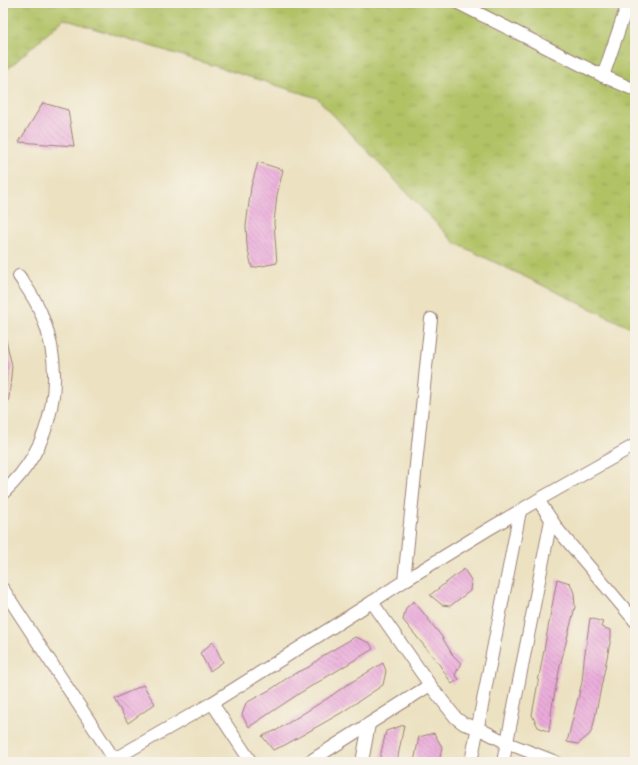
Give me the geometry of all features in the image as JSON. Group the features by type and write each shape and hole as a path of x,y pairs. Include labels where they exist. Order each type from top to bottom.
{"street":[{"path":"458,3 603,76 635,90"},
{"path":"603,76 628,3"},
{"path":"3,493 18,478 36,451 46,427 54,394 54,360 50,339 36,302 19,276"},
{"path":"404,581 431,319"},
{"path":"3,589 111,760 212,703 404,581 538,500 635,445"},
{"path":"538,500 551,520 635,621"},
{"path":"471,762 520,511"},
{"path":"503,762 551,520"},
{"path":"372,602 430,685 456,718 464,724 478,728 507,743 556,762"},
{"path":"309,762 430,685"},
{"path":"212,703 251,762"},
{"path":"362,762 369,724"}],"green space":[{"path":"3,3 635,3 635,330 455,243 317,98 64,19 3,73"}],"building":[{"path":"43,103 68,110 74,146 19,142"},
{"path":"258,162 283,170 277,195 274,223 277,263 252,268 247,246 246,226 251,187"},
{"path":"3,327 12,366 9,398 3,414"},
{"path":"464,569 471,580 470,591 450,606 442,605 430,595"},
{"path":"557,579 570,583 574,593 575,607 560,666 549,732 538,727 532,715"},
{"path":"414,601 442,637 452,654 461,663 455,675 459,679 452,684 439,664 403,620 406,608"},
{"path":"590,618 603,622 601,627 611,630 611,638 593,727 590,734 578,744 567,742 582,682"},
{"path":"355,637 370,643 373,649 300,693 249,727 242,715 246,703 273,688 290,676 309,667 324,655"},
{"path":"213,642 223,662 210,671 200,653"},
{"path":"383,663 386,671 383,685 341,713 285,745 273,750 262,736 277,730"},
{"path":"143,685 155,704 128,723 114,699"},
{"path":"404,725 397,762 379,762 386,731"},
{"path":"434,733 442,747 439,762 414,762 419,737"}]}
